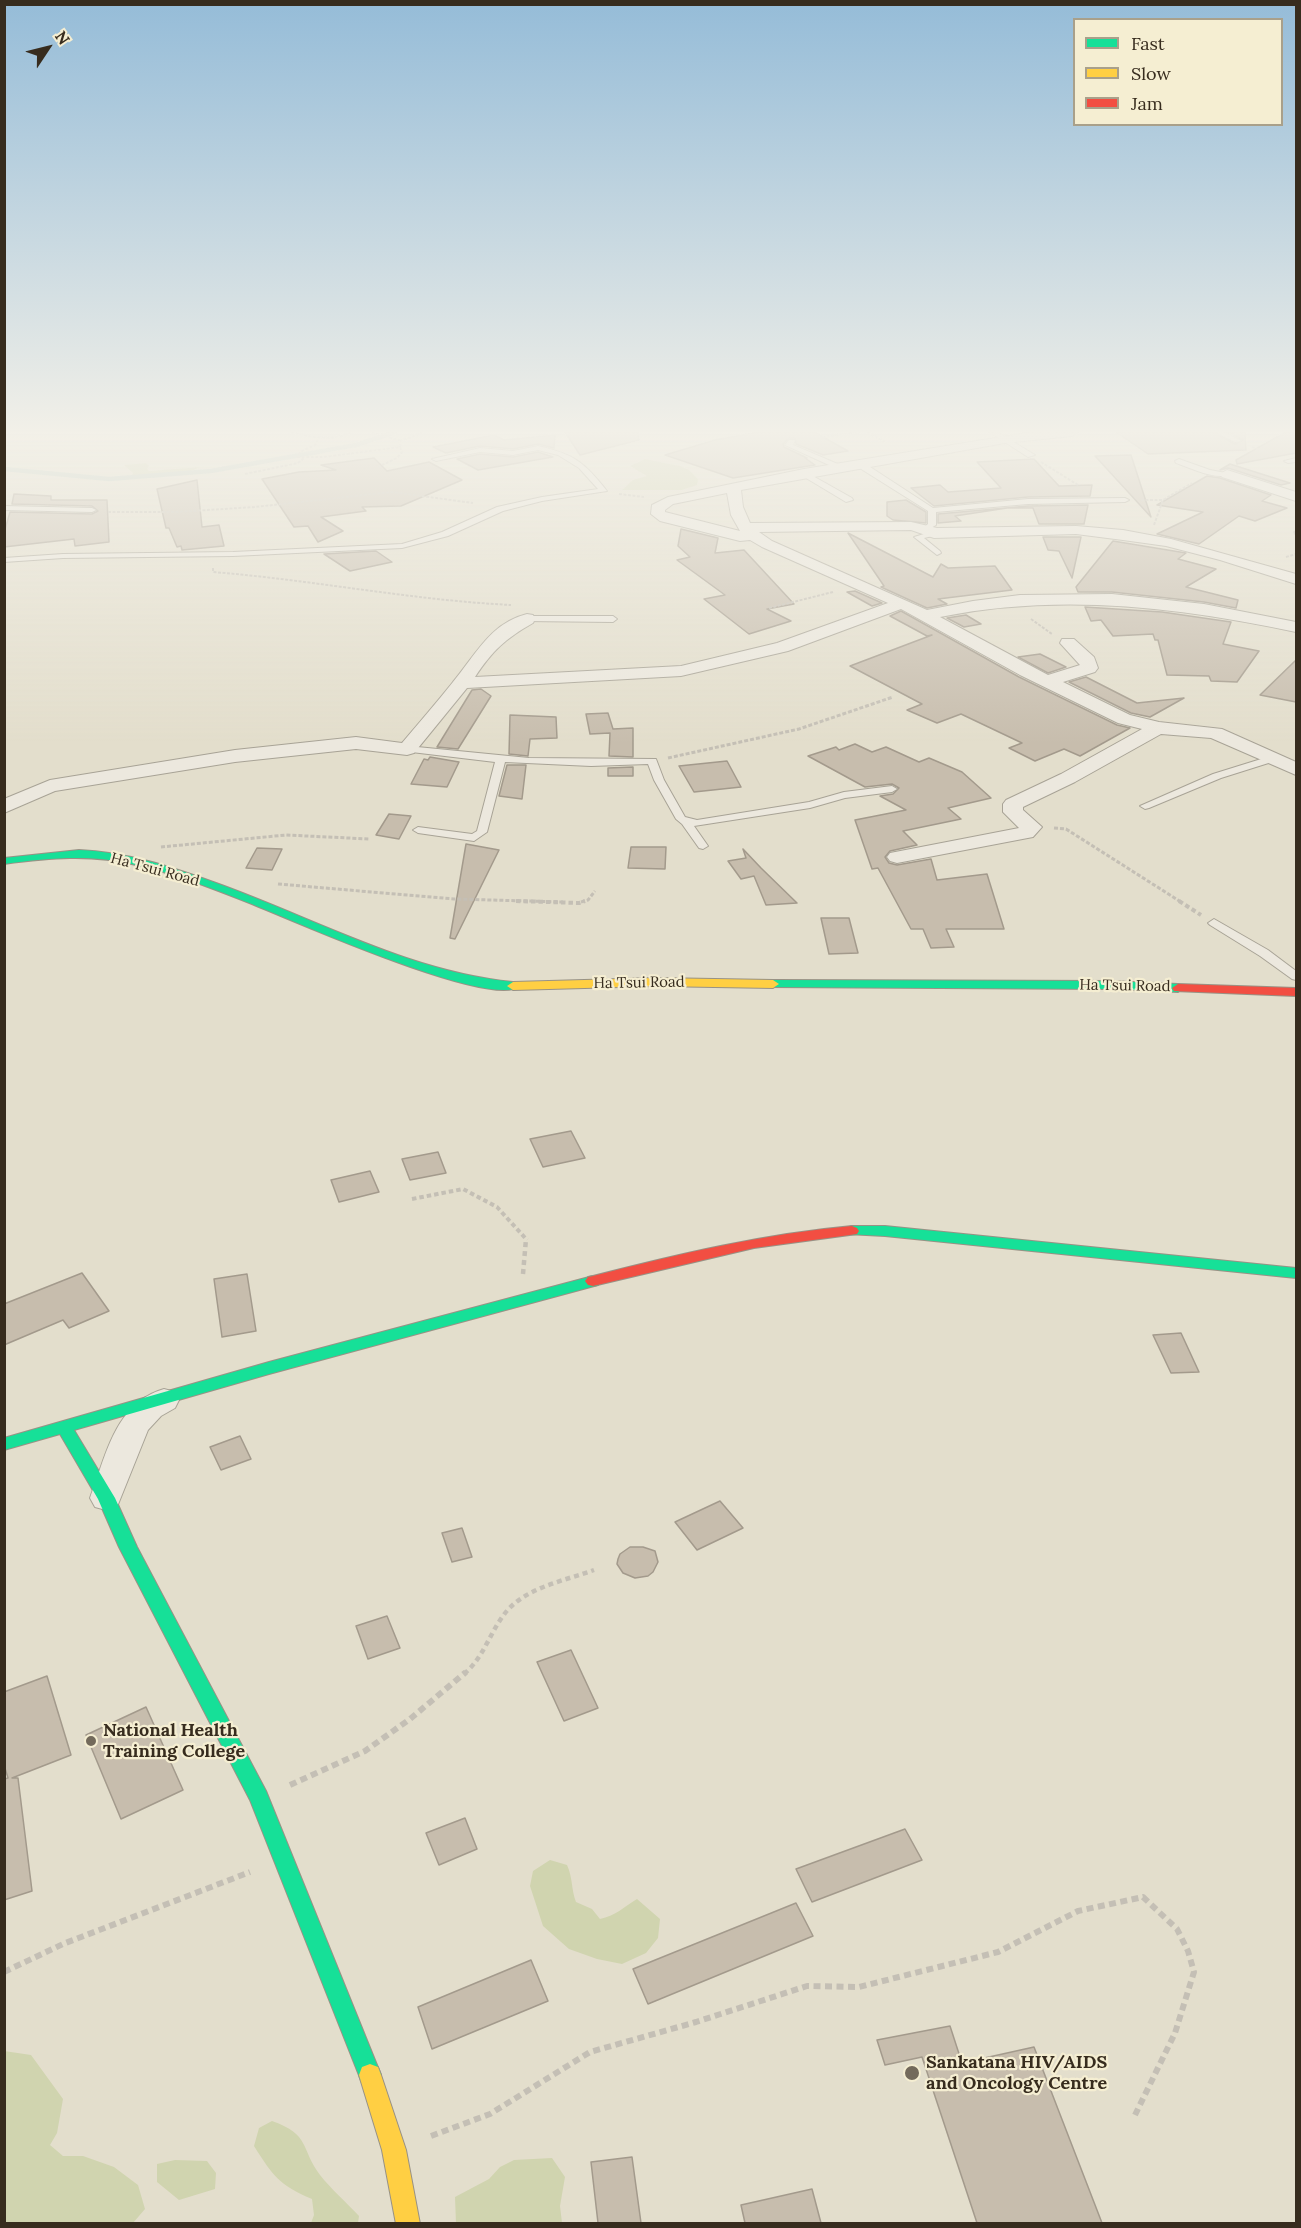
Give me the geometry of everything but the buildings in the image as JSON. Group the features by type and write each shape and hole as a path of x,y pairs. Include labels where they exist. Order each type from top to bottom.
{"street":[{"path":"756,536 810,564 902,603 1124,719 1158,728 1215,732 1296,769"},
{"path":"1128,536 1146,538 1224,557 1296,579"},
{"path":"926,615 954,608 1014,601 1089,597 1125,598 1245,615 1296,627"},
{"path":"462,684 681,671 782,647 902,603"},
{"path":"4,807 50,786 235,756 356,743 407,749 462,684 486,648 522,612"},
{"path":"1048,681 1089,668 1088,661 1068,643"},
{"path":"897,857 1026,833 1032,827 1013,812 1013,804 1068,778 1158,728"},
{"name":"Ha Tsui Road","path":"4,861 36,856 79,855 119,858 182,874 398,960 451,977 486,984 522,986 656,982 1111,985 1296,992"},
{"path":"4,1444 269,1368 696,1254 788,1238 850,1231 885,1231 1296,1273"},
{"path":"106,1498 134,1424 150,1408 170,1397"},
{"path":"65,1428 106,1498 128,1547 259,1797 371,2078 394,2150 408,2223"}],"lane":[{"path":"4,560 63,556 233,554 386,548 428,541 439,536"},
{"path":"920,536 918,537 937,553"},
{"path":"522,612 613,619"},
{"path":"407,749 501,759 595,764 652,761 681,819 686,822 703,846"},
{"path":"1145,806 1217,776 1274,758"},
{"path":"418,830 474,838 482,832 501,759"},
{"path":"686,822 697,823 774,811 844,795 892,789"},
{"path":"1214,923 1264,953 1296,976"}],"path":[{"path":"213,572 249,574 460,601 522,612"},
{"path":"769,608 865,586"},
{"path":"1014,601 1030,618 1068,643"},
{"path":"652,761 798,729 893,697"},
{"path":"1032,827 1066,829 1214,923"},
{"path":"119,858 131,850 286,835 369,839"},
{"path":"273,884 454,899 532,902 579,903 588,900 595,891"},
{"path":"412,1199 463,1189 497,1208 527,1240 522,1279 532,1299"},
{"path":"259,1797 365,1751 410,1719 476,1664 504,1614 525,1595 594,1570"},
{"path":"4,1972 63,1944 284,1860"},
{"path":"394,2150 490,2114 590,2052 696,2022 807,1986 859,1987 999,1953 1078,1911 1143,1896 1177,1929 1188,1950 1194,1972 1175,2034 1134,2115"}],"green space":[{"path":"550,1860 567,1865 576,1902 592,1909 600,1919 615,1913 637,1899 660,1919 658,1938 646,1953 622,1964 597,1959 569,1949 543,1926 530,1886 533,1871"},
{"path":"4,2051 31,2055 63,2099 57,2133 50,2145 63,2156 83,2156 114,2167 138,2185 145,2209 133,2223 5,2223"},
{"path":"272,2121 284,2126 299,2137 320,2175 359,2216 358,2223 311,2223 314,2215 312,2199 284,2184 266,2165 254,2146 259,2128"},
{"path":"552,2158 565,2177 560,2206 562,2223 456,2223 455,2197 489,2179 500,2167 514,2160"},
{"path":"175,2160 207,2161 216,2173 215,2189 179,2200 157,2182 157,2164"}],"traffic: fast":[{"path":"4,861 47,855 79,854 135,861 180,874 286,913 420,967 489,984 513,986"},
{"path":"773,984 1111,985 1178,988"},
{"path":"852,1231 885,1231 1296,1273"},
{"path":"4,1444 269,1368 593,1281"},
{"path":"65,1428 106,1498 128,1547 259,1797 370,2075"}],"traffic: slow":[{"path":"513,986 656,982 773,984"},
{"path":"370,2075 394,2150 408,2224"}],"traffic: jam":[{"path":"1178,988 1296,992"},
{"path":"593,1281 689,1257 754,1244 852,1231"}],"place":[{"name":"National Health Training College","path":"91,1741"},
{"name":"Sankatana HIV/AIDS and Oncology Centre","path":"912,2073"}]}
